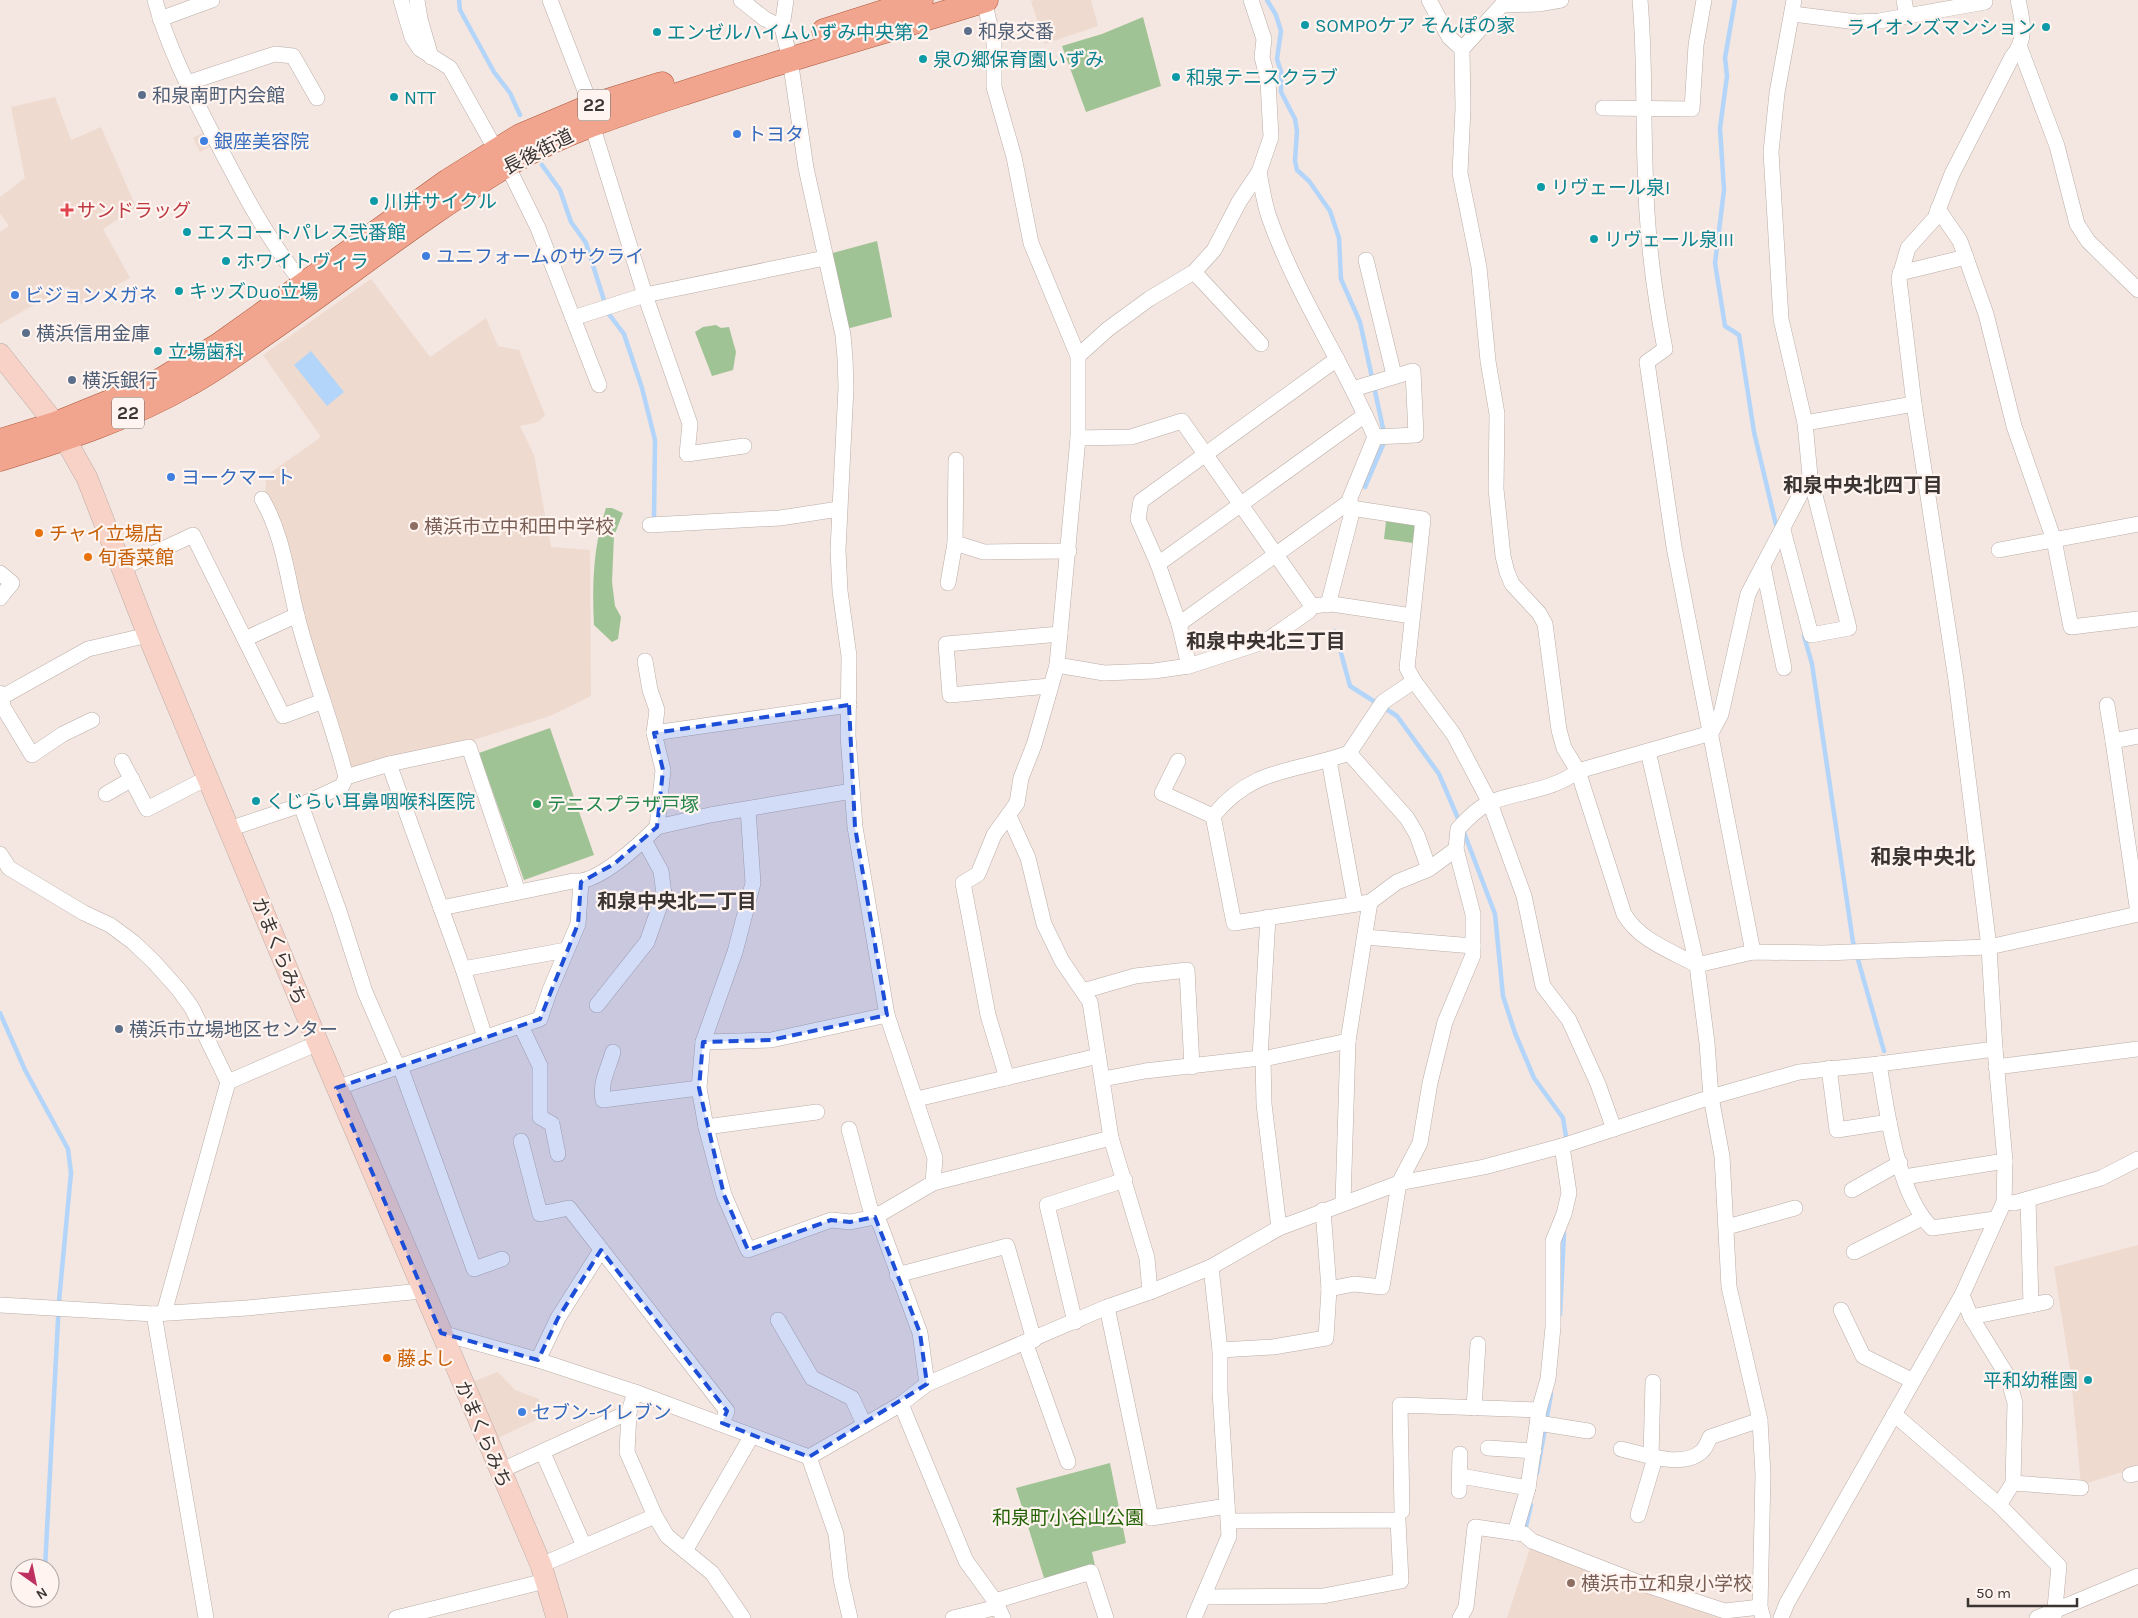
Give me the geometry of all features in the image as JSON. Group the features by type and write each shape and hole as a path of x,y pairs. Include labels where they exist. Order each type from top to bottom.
{"main road":[{"name":"長後街道","path":"61,432 156,383 219,345 448,181 502,158 548,143 591,115 786,43 921,0"},
{"name":"長後街道","path":"786,43 985,0"},
{"name":"長後街道","path":"3,446 61,432 150,404 189,384 311,302 442,208 502,158"},
{"name":"かまくらみち","path":"0,354 61,432 87,478 148,634 228,829 336,1088 543,1573 557,1618"}],"street":[{"path":"155,0 160,19 187,83 249,202 285,261 304,285"},
{"path":"160,19 212,0"},
{"path":"401,0 412,37 420,49 450,68 502,158 538,228 599,385"},
{"path":"417,0 420,19 432,57"},
{"path":"550,0 591,115 645,295 690,424 688,454 744,446"},
{"path":"741,0 765,19 786,43"},
{"path":"786,0 786,43 806,168 843,335 845,358 846,387 838,550 840,591 849,656 848,736 855,827 887,1015 935,1158 933,1183"},
{"path":"985,0 994,42 994,87 1014,157 1031,243 1078,356 1078,438 1057,665 1034,745 1021,778 1017,802 994,835 978,874 963,882 988,1015 1007,1078"},
{"path":"1078,356 1115,324 1149,299 1194,272 1214,250 1239,202 1259,172 1272,136 1268,81 1262,57 1264,39 1251,0"},
{"path":"1429,0 1449,37 1462,49"},
{"path":"1561,0 1538,4 1504,3 1462,49 1463,108 1460,174 1479,267 1488,361 1497,414 1496,489 1503,556 1512,584 1539,612 1545,624 1559,730 1564,748 1578,771 1624,914 1631,926 1643,936 1696,965 1753,952 1990,947 2138,914 2107,705"},
{"path":"1640,0 1645,51 1644,110 1650,246 1654,297 1665,349 1647,362 1674,547 1711,733 1738,884 1753,952"},
{"path":"1603,108 1644,110 1692,109 1696,45 1704,0"},
{"path":"1904,0 1907,16"},
{"path":"2018,0 2023,23 2020,48 2057,146 2078,224 2088,242 2135,283"},
{"path":"1784,530 1811,635 1849,628 1810,476 1805,423 1781,319 1771,152 1777,93 1794,7 1856,22 1907,16 1985,2"},
{"path":"1781,1618 1787,1603 1962,1295 2004,1202 2004,1161 1996,1067 1990,947 1956,680 1914,404 1900,291 1900,273 1908,248 1935,218 1956,165 2012,57 2020,48"},
{"path":"187,83 276,54 284,54 293,56 317,98"},
{"path":"1259,172 1268,216 1302,294 1337,359 1359,387 1366,415 1382,437"},
{"path":"1938,209 1960,241 1986,314 2014,426 2054,540 2071,627 2138,619"},
{"path":"1900,273 1966,257"},
{"path":"573,318 645,295 825,258"},
{"path":"1366,260 1388,377"},
{"path":"1194,272 1261,344"},
{"path":"1189,666 1179,624 1158,564 1138,519 1141,501 1337,359"},
{"path":"1359,387 1413,371 1416,435 1382,437"},
{"path":"1805,423 1914,404"},
{"path":"1158,564 1366,415"},
{"path":"1078,438 1131,437 1182,421 1312,606"},
{"path":"1335,605 1351,516 1351,506 1382,437"},
{"path":"948,583 955,543 956,460"},
{"path":"1329,1289 1354,1284 1382,1287 1399,1183 1420,1143 1430,1083 1446,1022 1472,955 1473,914 1456,849 1458,829 1469,818 1490,803 1538,790 1570,777 1578,771 1711,733 1721,714 1748,594 1784,530 1810,476"},
{"path":"228,829 301,805 342,786 346,777 297,615 284,553 272,516 262,499"},
{"path":"1179,624 1276,554 1351,506 1370,511 1423,519 1407,668 1414,681 1454,735 1490,803 1524,896 1543,986 1569,1020 1598,1084 1614,1129"},
{"path":"650,525 780,518 839,509"},
{"path":"1999,550 2138,524"},
{"path":"122,568 192,535 283,716 323,701"},
{"path":"955,543 984,552 1069,551"},
{"path":"1764,566 1784,668"},
{"path":"0,573 12,583 0,598"},
{"path":"1312,606 1335,605 1412,616"},
{"path":"1057,665 1104,673 1154,671 1189,666 1266,641 1309,611 1312,606"},
{"path":"245,639 297,615"},
{"path":"92,720 63,734 32,755 3,707 1,695 88,649 148,634"},
{"path":"1050,686 950,695 946,644 1060,634"},
{"path":"645,661 650,690 657,710 663,770 665,825"},
{"path":"1414,681 1380,706 1348,753 1329,760 1320,760 1273,773 1247,784 1226,799 1213,816 1234,923 1363,902 1397,882 1429,869 1456,849"},
{"path":"658,732 849,705"},
{"path":"2113,741 2138,736"},
{"path":"346,777 389,764 470,747 518,892"},
{"path":"1460,1618 1466,1607 1474,1528 1524,1534 1532,1541 1640,1583 1725,1611 1761,1612 1763,1475 1760,1420 1729,1287 1728,1227 1722,1156 1711,1097 1707,1043 1696,965 1648,752"},
{"path":"1348,753 1407,818 1417,835 1429,869"},
{"path":"1329,760 1363,902 1365,937 1362,944 1348,1041 1344,1202"},
{"path":"122,761 147,809 207,778"},
{"path":"1178,761 1162,793 1213,816"},
{"path":"389,764 463,969 485,1037"},
{"path":"106,794 132,779"},
{"path":"440,908 573,881 581,882 614,864 665,825 852,791"},
{"path":"301,805 339,911 365,992 395,1061 400,1066 474,1268 502,1259"},
{"path":"748,809 753,882 735,952 703,1042 699,1088 706,1127 724,1195 748,1250 831,1220 850,1222 875,1217 933,1183 1111,1138"},
{"path":"1009,816 1028,858 1044,924 1062,961 1090,1002 1111,1138 1147,1258 1150,1292"},
{"path":"597,1005 647,942 664,894 661,871 644,840"},
{"path":"0,854 9,868 84,913 110,925 133,942 154,962 192,1008 228,1082 159,1313 206,1618"},
{"path":"336,1088 540,1019 578,924 581,882"},
{"path":"1268,917 1262,1059 1264,1104 1279,1228"},
{"path":"1365,937 1473,946"},
{"path":"463,969 566,950"},
{"path":"1083,991 1135,976 1187,970 1192,1066"},
{"path":"703,1042 771,1040 887,1015"},
{"path":"521,1026 540,1066 540,1117 552,1124 558,1154"},
{"path":"1103,1079 1145,1071 1262,1059 1348,1041"},
{"path":"228,1082 318,1044"},
{"path":"441,1333 538,1360 635,1392 722,1423 751,1437 809,1457 901,1404 927,1384 1107,1307 1211,1267 1279,1228 1344,1202 1399,1183 1484,1167 1568,1144 1711,1097 1799,1072 1995,1049"},
{"path":"1996,1067 2138,1049"},
{"path":"614,1052 604,1074 601,1087 603,1100 699,1088"},
{"path":"916,1099 1098,1056"},
{"path":"1879,1064 1889,1122 1902,1170 1922,1218 1932,1228 1995,1219"},
{"path":"1829,1068 1836,1130 1889,1122"},
{"path":"706,1127 817,1112"},
{"path":"849,1129 870,1208 880,1224 897,1275 920,1333 927,1384"},
{"path":"521,1141 540,1214 569,1208 727,1411 722,1423"},
{"path":"1515,1533 1528,1488 1534,1451 1544,1420 1554,1327 1553,1241 1564,1214 1569,1193 1568,1144"},
{"path":"2004,1202 2014,1203 2101,1178 2138,1159"},
{"path":"1852,1190 1902,1170 2004,1161"},
{"path":"1075,1322 1047,1205 1125,1180"},
{"path":"1971,1317 2038,1303 2028,1199"},
{"path":"1728,1227 1795,1208"},
{"path":"1220,1350 1273,1347 1326,1338 1329,1289 1323,1210"},
{"path":"1854,1252 1922,1218"},
{"path":"897,1275 1007,1246 1030,1341 1068,1462"},
{"path":"538,1360 558,1318 601,1250"},
{"path":"1194,1618 1229,1536 1220,1391 1220,1350 1211,1267"},
{"path":"0,1305 159,1313 247,1308 422,1291"},
{"path":"1962,1295 1971,1317 2008,1377 2015,1403 2013,1483 1999,1505"},
{"path":"1107,1307 1151,1518 1228,1513 1398,1520 1401,1581 1323,1596 1203,1597"},
{"path":"1841,1310 1863,1356 1913,1382"},
{"path":"778,1320 812,1378 852,1398 864,1424"},
{"path":"1474,1408 1478,1344"},
{"path":"1638,1515 1653,1457 1653,1382"},
{"path":"635,1392 630,1412 628,1452 655,1516 666,1536 712,1573 743,1618"},
{"path":"901,1404 966,1561 999,1609"},
{"path":"1402,1511 1400,1405 1474,1408 1544,1420 1588,1431"},
{"path":"500,1472 630,1412"},
{"path":"1894,1414 1999,1505 2059,1566 2055,1615"},
{"path":"1621,1449 1653,1457 1687,1461 1703,1450 1710,1436 1760,1420"},
{"path":"685,1551 751,1437"},
{"path":"1488,1448 1534,1451"},
{"path":"543,1453 584,1546"},
{"path":"1459,1491 1461,1476 1460,1454"},
{"path":"809,1457 836,1534 841,1579 850,1618"},
{"path":"1461,1476 1528,1488"},
{"path":"2013,1483 2081,1488"},
{"path":"396,1618 543,1573 584,1546 655,1516"},
{"path":"953,1618 999,1609 1091,1572 1106,1618"},
{"path":"2037,1618 2055,1615 2138,1576"}],"highlighted area":[{"path":"849,705 855,827 887,1015 771,1040 703,1042 699,1088 724,1195 748,1250 831,1220 850,1222 875,1217 920,1333 927,1384 809,1457 722,1423 727,1411 601,1250 558,1318 538,1360 441,1333 336,1088 540,1019 578,924 581,882 614,864 657,827 663,770 654,733"}],"shaded area":[{"path":"1091,0 1098,26 1045,44 1031,1"},
{"name":"サンドラッグ","path":"55,97 71,140 101,127 136,207 103,229 130,278 78,305 68,286 0,324 0,232 9,226 0,213 0,197 25,178 11,107"},
{"name":"銀座美容院","path":"206,131 214,145 200,152 193,138"},
{"name":"横浜市立中和田中学校","path":"371,279 430,357 486,318 498,346 519,350 545,415 538,422 520,426 534,455 551,547 590,550 591,696 550,716 464,743 352,772 265,498 266,482 263,478 321,437 263,355"},
{"path":"2138,1245 2138,1467 2081,1485 2071,1376 2054,1267"},
{"path":"498,1372 515,1390 539,1399 538,1419 496,1439 472,1382"},
{"name":"横浜市立和泉小学校","path":"1530,1548 1719,1618 1507,1618"}],"green space":[{"path":"1143,17 1161,86 1086,112 1062,46 1102,34"},
{"path":"877,241 892,317 850,328 843,323 829,254"},
{"path":"716,325 721,328 729,327 736,352 733,370 712,376 695,332 703,327"},
{"path":"606,508 612,508 623,513 614,536 612,582 615,606 621,617 618,639 612,642 594,625 594,566 598,537"},
{"path":"1386,521 1412,524 1416,529 1413,543 1384,539"},
{"name":"テニスプラザ戸塚","path":"550,728 594,855 524,880 479,753"},
{"name":"和泉町小谷山公園","path":"1110,1463 1126,1543 1092,1552 1095,1566 1045,1581 1016,1488"}],"water":[{"path":"311,351 344,392 327,406 294,365"}],"waterway":[{"path":"459,0 460,10 494,72 510,93 520,115"},
{"path":"1267,0 1276,15 1281,31 1277,59 1281,72 1281,92 1295,119 1297,131 1295,161 1297,170 1309,181 1330,211 1339,238 1341,279 1360,322 1384,433"},
{"path":"1735,0 1725,58 1727,76 1720,128 1724,190 1715,263 1725,326 1739,335 1754,432 1777,529"},
{"path":"542,165 560,190 571,222 586,243 608,313 624,334 642,388 655,440 654,517"},
{"path":"1365,487 1385,440"},
{"path":"1335,631 1350,686 1397,716 1439,774 1460,823"},
{"path":"1804,636 1812,664 1853,942 1884,1051"},
{"path":"1463,830 1495,914 1503,996 1515,1033 1534,1078 1563,1118 1567,1143"},
{"path":"0,1013 25,1070 68,1149 71,1173 59,1301 46,1558"},
{"path":"1560,1315 1564,1233"},
{"path":"1537,1473 1551,1394"},
{"path":"1526,1526 1531,1505"}],"place":[{"name":"SOMPOケア そんぽの家","path":"1305,25"},
{"name":"ライオンズマンション","path":"2046,27"},
{"name":"和泉交番","path":"968,31"},
{"name":"エンゼルハイムいずみ中央第２","path":"657,32"},
{"name":"泉の郷保育園いずみ","path":"923,59"},
{"name":"和泉テニスクラブ","path":"1176,77"},
{"name":"和泉南町内会館","path":"142,95"},
{"name":"NTT","path":"394,97"},
{"name":"トヨタ","path":"737,134"},
{"name":"銀座美容院","path":"204,141"},
{"name":"リヴェール泉I","path":"1541,187"},
{"name":"川井サイクル","path":"374,201"},
{"name":"サンドラッグ","path":"67,210"},
{"name":"エスコートパレス弐番館","path":"187,232"},
{"name":"リヴェール泉III","path":"1594,239"},
{"name":"ユニフォームのサクライ","path":"426,256"},
{"name":"ホワイトヴィラ","path":"226,261"},
{"name":"キッズDuo立場","path":"179,291"},
{"name":"ビジョンメガネ","path":"15,295"},
{"name":"横浜信用金庫","path":"26,333"},
{"name":"立場歯科","path":"158,351"},
{"name":"横浜銀行","path":"72,380"},
{"name":"ヨークマート","path":"171,477"},
{"name":"横浜市立中和田中学校","path":"414,526"},
{"name":"チャイ立場店","path":"39,533"},
{"name":"旬香菜館","path":"88,557"},
{"name":"くじらい耳鼻咽喉科医院","path":"256,801"},
{"name":"テニスプラザ戸塚","path":"537,804"},
{"name":"横浜市立場地区センター","path":"119,1029"},
{"name":"藤よし","path":"387,1358"},
{"name":"平和幼稚園","path":"2088,1380"},
{"name":"セブン-イレブン","path":"522,1412"},
{"name":"横浜市立和泉小学校","path":"1571,1583"}],"district":[{"name":"和泉中央北四丁目","path":"1863,485"},
{"name":"和泉中央北三丁目","path":"1266,641"},
{"name":"和泉中央北","path":"1923,857"},
{"name":"和泉中央北二丁目","path":"677,901"}]}
